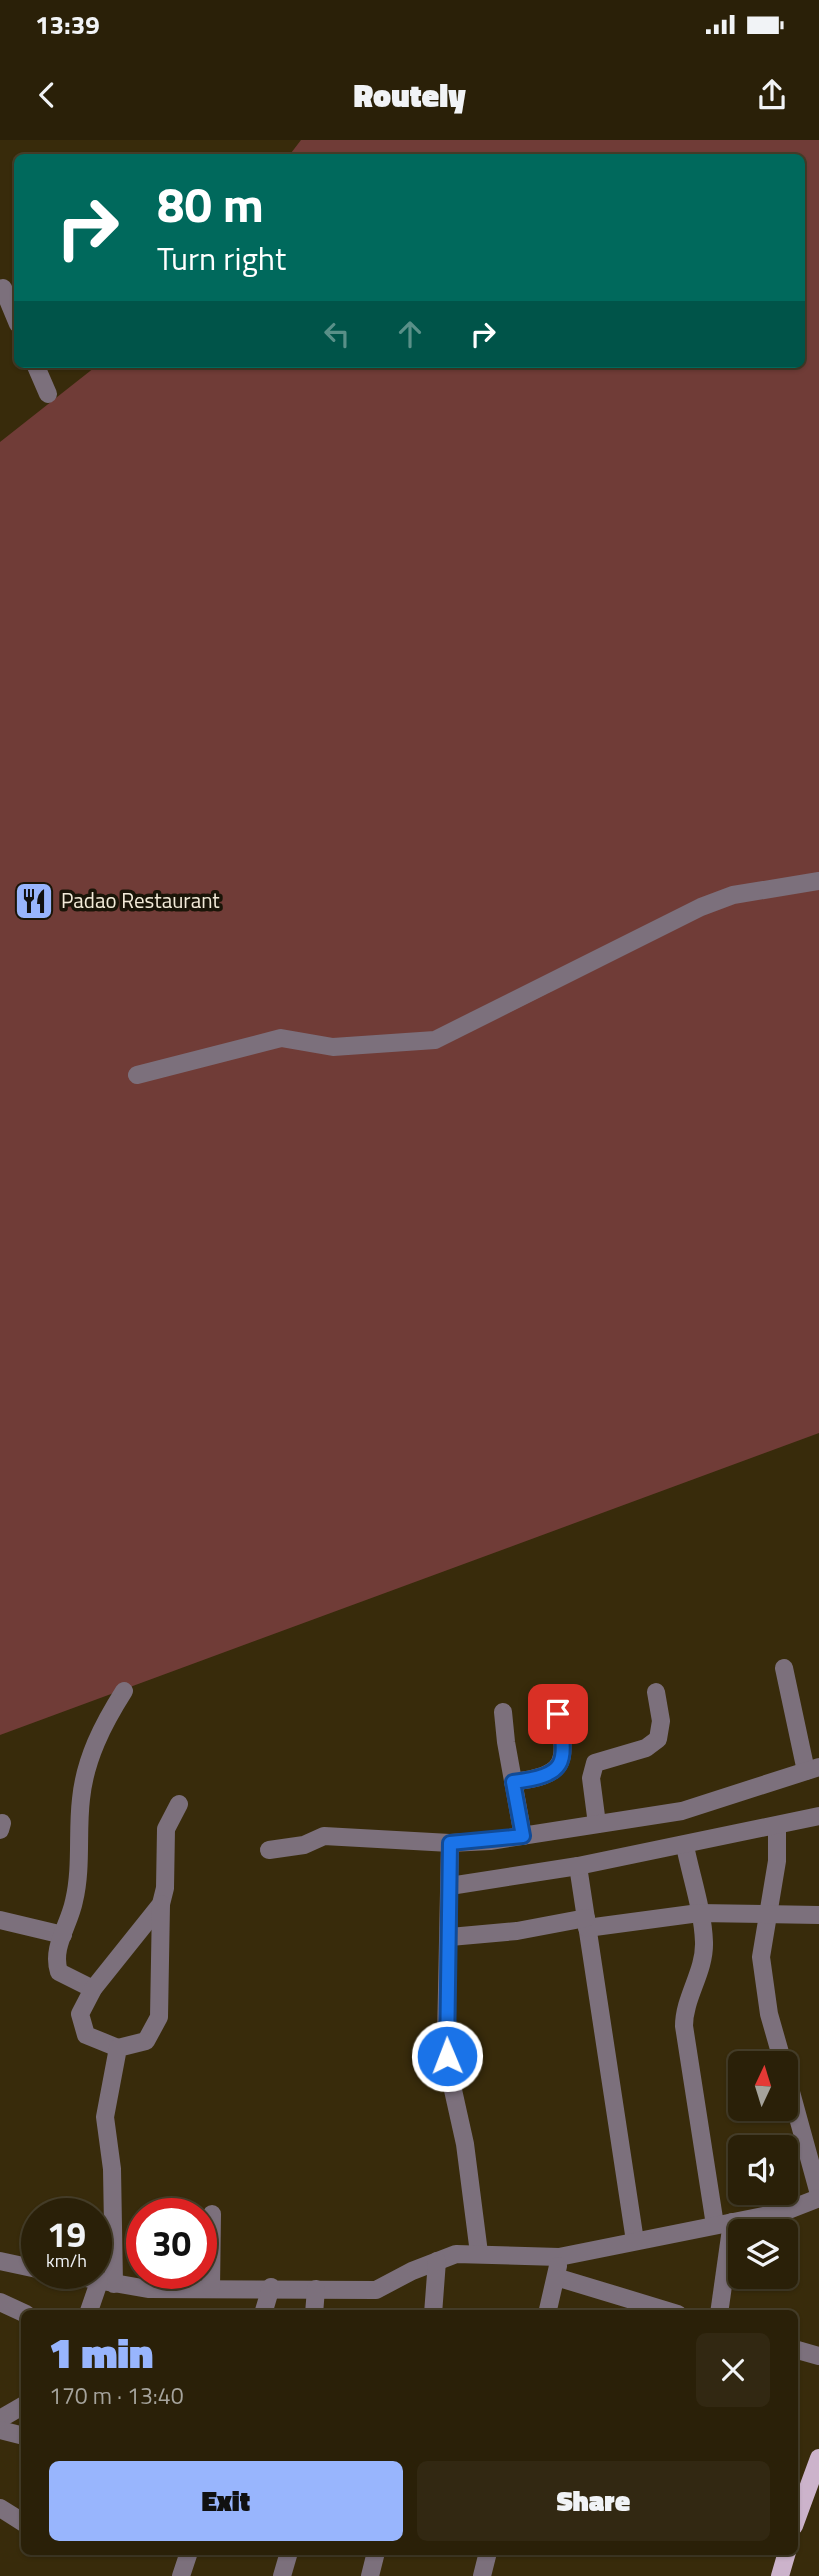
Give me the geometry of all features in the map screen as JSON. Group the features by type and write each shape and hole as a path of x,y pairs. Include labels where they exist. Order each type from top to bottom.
{"main road":[{"path":"798,2515 819,2458"},
{"path":"780,2576 786,2555"}],"street":[{"path":"7,287 14,311"},
{"path":"37,368 48,394"},
{"path":"137,1075 281,1038 333,1047 435,1040 701,907 733,895 819,881"},
{"path":"269,1850 304,1844 324,1836 450,1843 523,1836 682,1811 813,1769 784,1668"},
{"path":"93,1989 60,1972 55,1959 75,1899 81,1797 90,1757 101,1727 124,1691"},
{"path":"597,1824 591,1778 595,1763 646,1748 658,1739 661,1721 656,1692"},
{"path":"503,1712 523,1836"},
{"path":"513,1782 546,1777 557,1769 564,1743 558,1714"},
{"path":"162,1904 93,1989 80,2014 86,2035 118,2048 146,2041 159,2017 166,1829 179,1804"},
{"path":"450,1886 685,1846 777,1828 819,1816"},
{"path":"777,1828 777,1861 761,1975 780,2051"},
{"path":"450,1843 446,2039 449,2072 465,2144 479,2253"},
{"path":"685,1846 705,1943 696,1983 684,2013 684,2026 724,2223 719,2310"},
{"path":"578,1866 635,2241"},
{"path":"450,1937 699,1913 768,1912 819,1915"},
{"path":"0,1920 63,1935"},
{"path":"111,2198 112,2169 105,2117 118,2048"},
{"path":"217,2288 376,2290 456,2254 559,2257 783,2212 819,2196 798,2118"},
{"path":"548,2310 559,2257"},
{"path":"0,2261 21,2266"},
{"path":"433,2310 437,2261"},
{"path":"555,2277 664,2310"},
{"path":"263,2310 271,2287"},
{"path":"90,2310 103,2289"},
{"path":"314,2310 317,2289"},
{"path":"0,2302 21,2312"},
{"path":"798,2350 819,2356"},
{"path":"0,2419 21,2407"},
{"path":"0,2430 21,2435"},
{"path":"0,2508 21,2521"},
{"path":"181,2576 188,2555"},
{"path":"282,2576 288,2555"},
{"path":"369,2576 375,2555"},
{"path":"482,2576 487,2555"}],"shaded area":[{"path":"301,140 819,140 819,1433 0,1735 0,442 94,368 805,368 805,154 290,154"}],"place":[{"name":"Padao Restaurant","path":"34,901"}],"route":[{"path":"447,2056 450,1843 523,1836 513,1782 546,1777 557,1769 563,1755 564,1743 558,1714"}]}
